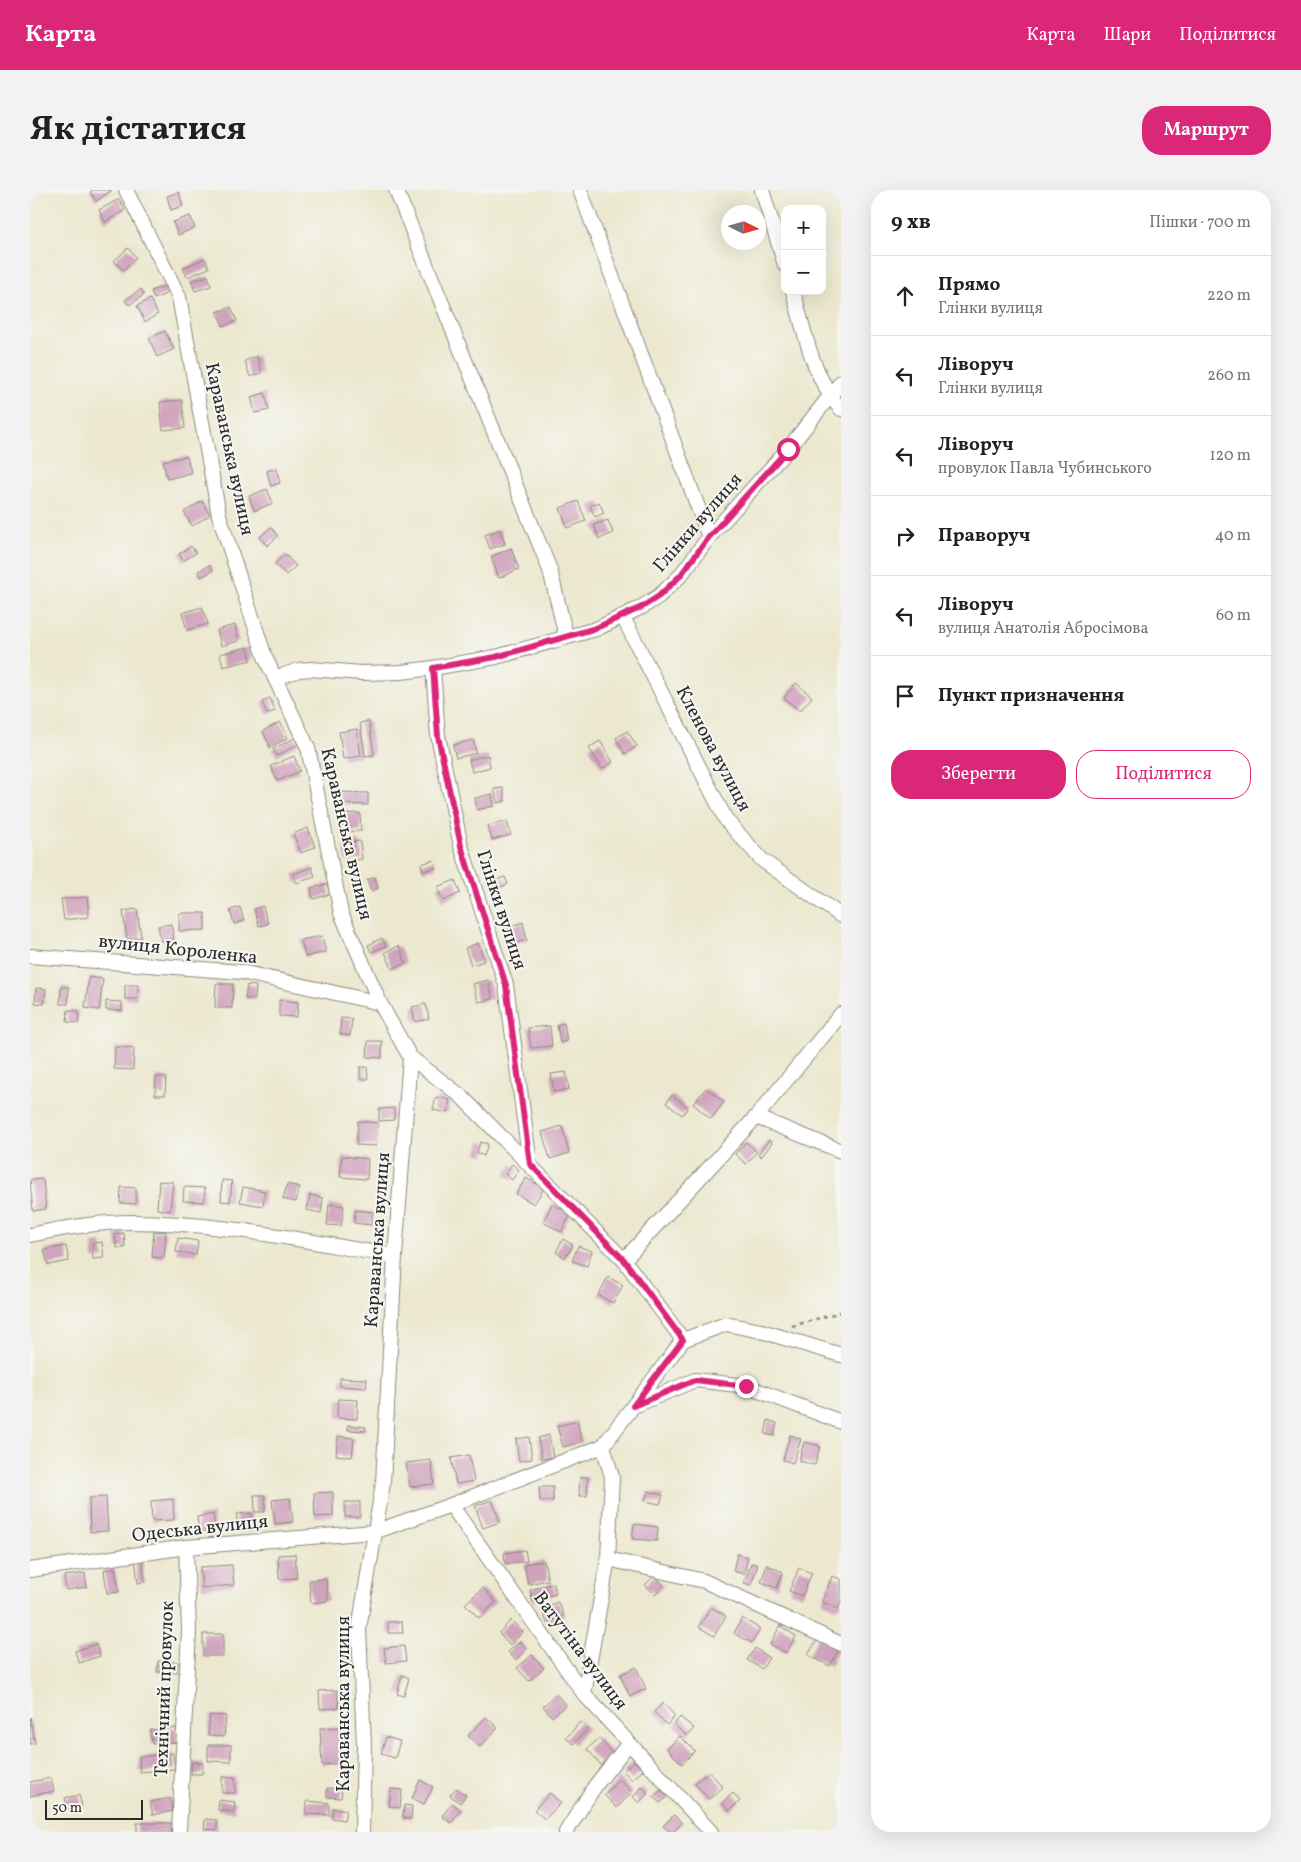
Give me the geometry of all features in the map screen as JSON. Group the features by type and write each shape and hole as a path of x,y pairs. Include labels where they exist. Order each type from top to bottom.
{"street":[{"name":"Караванська вулиця","path":"126,190 179,297 219,515 265,657 308,748 341,912 380,1003 410,1057 395,1256 383,1474 359,1630 364,1745 362,1832"},
{"path":"396,190 550,570 566,636"},
{"path":"580,190 709,537"},
{"path":"762,190 781,252"},
{"path":"794,295 817,372 830,397 841,409"},
{"name":"Глінки вулиця","path":"275,678 299,670 311,669 362,673 401,672 496,657 596,628 623,617 659,596 680,576 709,537 788,449 841,382"},
{"name":"Кленова вулиця","path":"623,617 726,820 762,860 841,916"},
{"name":"Глінки вулиця","path":"433,668 438,736 461,846 506,985 530,1164"},
{"name":"вулиця Короленка","path":"30,956 241,972 380,1003"},
{"path":"624,1260 756,1117 841,1014"},
{"path":"410,1057 461,1096 624,1260 683,1340"},
{"path":"756,1117 841,1151"},
{"path":"30,1235 82,1226 130,1222 178,1224 216,1227 395,1256"},
{"path":"584,1694 608,1559 612,1477 603,1446 683,1340 726,1324 761,1331 841,1355"},
{"path":"633,1406 695,1380 746,1386 841,1422"},
{"name":"Одеська вулиця","path":"30,1570 186,1547 374,1532 451,1505 603,1446"},
{"name":"Ватутіна вулиця","path":"451,1505 584,1694 711,1832"},
{"name":"Технічний провулок","path":"179,1832 189,1630 186,1547"},
{"path":"608,1559 704,1581 841,1644"},
{"path":"566,1832 595,1786 629,1743"}],"path":[{"path":"786,1327 841,1312"}],"building":[{"path":"93,190 112,190 96,201 90,192"},
{"path":"179,192 183,206 171,210 167,196"},
{"path":"119,199 125,210 105,222 99,210"},
{"path":"190,216 195,228 178,235 173,222"},
{"path":"128,248 136,257 123,270 114,261"},
{"path":"205,258 209,268 187,277 183,268"},
{"path":"208,276 211,286 195,291 191,281"},
{"path":"164,286 168,293 154,299 151,291"},
{"path":"141,289 144,295 129,305 125,300"},
{"path":"150,299 158,314 145,322 137,306"},
{"path":"231,307 237,321 223,326 217,312"},
{"path":"165,331 174,349 157,357 149,338"},
{"path":"257,356 262,373 250,377 245,361"},
{"path":"265,393 269,410 255,413 251,397"},
{"path":"182,400 185,428 163,430 160,402"},
{"path":"187,456 191,473 167,479 163,461"},
{"path":"276,468 280,483 271,486 267,471"},
{"path":"267,489 273,503 254,511 249,496"},
{"path":"202,501 210,515 192,526 184,512"},
{"path":"578,501 586,521 567,528 560,508"},
{"path":"599,502 604,513 595,517 590,506"},
{"path":"608,520 613,533 599,539 594,525"},
{"path":"271,527 278,536 267,546 260,537"},
{"path":"500,529 505,544 490,549 485,535"},
{"path":"191,546 196,553 183,561 179,554"},
{"path":"511,548 519,569 499,578 491,557"},
{"path":"285,554 296,566 286,575 275,564"},
{"path":"210,565 213,571 201,577 198,571"},
{"path":"202,607 208,624 187,630 182,613"},
{"path":"235,625 239,641 221,646 217,630"},
{"path":"248,647 251,660 223,667 220,654"},
{"path":"796,683 812,697 800,711 784,698"},
{"path":"270,698 275,711 267,714 262,702"},
{"path":"369,721 374,755 365,756 360,723"},
{"path":"280,722 288,738 270,747 263,731"},
{"path":"357,729 361,756 343,759 339,732"},
{"path":"627,731 637,746 625,754 616,738"},
{"path":"295,738 298,744 277,756 273,749"},
{"path":"473,740 476,753 456,758 453,745"},
{"path":"600,741 613,762 602,769 589,748"},
{"path":"488,755 490,767 472,772 469,760"},
{"path":"294,756 300,771 277,781 271,766"},
{"path":"503,788 505,801 497,803 494,789"},
{"path":"339,792 368,793 368,805 339,804"},
{"path":"492,794 494,806 477,810 475,798"},
{"path":"360,813 361,831 342,832 342,814"},
{"path":"507,821 511,835 492,840 488,826"},
{"path":"308,828 315,847 301,853 293,834"},
{"path":"360,841 362,859 346,861 343,843"},
{"path":"434,860 436,868 423,871 421,864"},
{"path":"312,867 315,877 296,883 293,874"},
{"path":"375,877 378,888 371,891 367,880"},
{"path":"505,877 508,884 496,889 493,881"},
{"path":"455,880 460,893 443,901 437,887"},
{"path":"327,884 330,894 313,899 311,888"},
{"path":"87,897 89,917 64,920 61,899"},
{"path":"263,906 268,924 259,926 254,909"},
{"path":"240,907 244,921 234,924 230,910"},
{"path":"137,909 141,937 127,939 123,911"},
{"path":"179,913 205,913 205,930 179,931"},
{"path":"523,922 527,940 512,944 508,927"},
{"path":"171,924 174,939 161,941 158,926"},
{"path":"322,936 326,952 305,957 301,940"},
{"path":"382,938 386,946 371,952 368,945"},
{"path":"478,943 484,961 471,965 465,948"},
{"path":"399,946 406,963 392,969 385,952"},
{"path":"89,977 103,979 99,1010 85,1008"},
{"path":"488,980 493,999 478,1002 473,984"},
{"path":"216,984 233,984 232,1008 215,1008"},
{"path":"125,985 138,985 137,999 125,999"},
{"path":"247,985 256,986 255,999 245,999"},
{"path":"61,987 69,987 68,1004 60,1004"},
{"path":"36,988 46,989 44,1004 35,1003"},
{"path":"279,1000 298,1002 297,1017 279,1016"},
{"path":"106,1001 122,1002 122,1011 106,1010"},
{"path":"426,1004 429,1019 415,1022 412,1007"},
{"path":"68,1010 79,1011 78,1023 67,1022"},
{"path":"341,1018 352,1019 350,1036 340,1034"},
{"path":"564,1023 567,1041 560,1043 557,1025"},
{"path":"550,1026 552,1046 531,1048 528,1028"},
{"path":"368,1041 382,1041 382,1058 367,1057"},
{"path":"115,1047 134,1048 133,1070 114,1069"},
{"path":"360,1067 367,1067 368,1079 360,1079"},
{"path":"566,1072 569,1089 554,1092 551,1074"},
{"path":"156,1077 166,1077 165,1095 155,1095"},
{"path":"706,1088 724,1102 711,1119 693,1104"},
{"path":"672,1095 688,1108 682,1115 666,1103"},
{"path":"436,1097 450,1100 448,1113 433,1110"},
{"path":"394,1108 394,1120 379,1121 379,1109"},
{"path":"358,1121 378,1123 376,1146 356,1145"},
{"path":"562,1126 569,1153 550,1159 542,1132"},
{"path":"769,1140 772,1143 761,1157 758,1154"},
{"path":"480,1142 488,1144 484,1156 477,1153"},
{"path":"746,1142 757,1152 746,1164 735,1154"},
{"path":"342,1156 368,1159 367,1179 340,1177"},
{"path":"512,1164 519,1170 512,1180 505,1174"},
{"path":"526,1178 544,1188 534,1204 516,1194"},
{"path":"43,1179 46,1209 33,1211 30,1180"},
{"path":"222,1180 232,1181 230,1202 221,1201"},
{"path":"159,1181 173,1182 170,1211 157,1209"},
{"path":"287,1184 300,1187 296,1202 283,1199"},
{"path":"121,1187 136,1188 136,1204 120,1203"},
{"path":"184,1187 205,1188 204,1202 183,1201"},
{"path":"243,1187 265,1191 263,1206 240,1202"},
{"path":"310,1195 323,1198 321,1213 307,1210"},
{"path":"329,1204 344,1206 341,1226 327,1225"},
{"path":"552,1204 571,1214 561,1232 543,1222"},
{"path":"355,1210 373,1212 371,1225 354,1223"},
{"path":"154,1231 166,1232 164,1258 152,1257"},
{"path":"124,1233 125,1248 117,1248 115,1234"},
{"path":"178,1238 198,1241 196,1255 176,1252"},
{"path":"563,1239 573,1245 565,1258 556,1252"},
{"path":"102,1242 104,1258 93,1259 92,1243"},
{"path":"66,1246 69,1261 48,1265 44,1250"},
{"path":"578,1246 592,1251 587,1266 572,1261"},
{"path":"608,1277 623,1285 613,1303 598,1295"},
{"path":"340,1378 367,1379 366,1388 340,1386"},
{"path":"338,1399 358,1400 357,1419 337,1418"},
{"path":"768,1420 777,1423 774,1436 765,1434"},
{"path":"577,1421 582,1442 563,1447 557,1426"},
{"path":"348,1425 366,1427 365,1431 348,1430"},
{"path":"549,1435 553,1457 542,1459 538,1438"},
{"path":"790,1435 801,1439 793,1463 783,1460"},
{"path":"338,1436 354,1438 352,1457 336,1455"},
{"path":"529,1437 532,1459 519,1461 516,1439"},
{"path":"804,1442 820,1446 815,1465 799,1461"},
{"path":"469,1455 474,1481 456,1484 451,1458"},
{"path":"431,1460 434,1484 410,1487 406,1463"},
{"path":"580,1477 588,1477 587,1496 579,1496"},
{"path":"539,1487 553,1487 553,1501 540,1501"},
{"path":"648,1491 663,1495 660,1504 645,1501"},
{"path":"333,1492 333,1516 315,1517 314,1493"},
{"path":"254,1495 265,1495 265,1512 255,1512"},
{"path":"106,1497 108,1531 90,1532 89,1498"},
{"path":"290,1498 293,1522 275,1524 272,1500"},
{"path":"173,1499 174,1520 152,1521 151,1501"},
{"path":"492,1500 500,1522 483,1528 475,1506"},
{"path":"345,1502 360,1502 360,1517 345,1517"},
{"path":"252,1513 253,1530 237,1530 237,1514"},
{"path":"213,1514 215,1529 199,1532 197,1517"},
{"path":"634,1524 658,1527 657,1541 632,1539"},
{"path":"525,1550 527,1561 505,1564 504,1553"},
{"path":"295,1554 297,1578 279,1579 278,1555"},
{"path":"737,1554 748,1557 744,1574 733,1571"},
{"path":"142,1558 145,1582 138,1583 135,1559"},
{"path":"544,1561 548,1580 528,1584 524,1564"},
{"path":"751,1563 758,1565 751,1585 744,1583"},
{"path":"232,1565 234,1585 202,1588 200,1567"},
{"path":"767,1565 783,1572 777,1588 761,1582"},
{"path":"115,1568 119,1592 107,1593 104,1570"},
{"path":"799,1568 812,1573 802,1596 789,1591"},
{"path":"85,1573 87,1587 66,1590 64,1576"},
{"path":"654,1576 664,1585 655,1594 645,1585"},
{"path":"832,1576 841,1579 841,1602 838,1609 822,1602"},
{"path":"326,1579 328,1601 311,1603 309,1580"},
{"path":"553,1583 556,1594 533,1601 530,1590"},
{"path":"483,1588 496,1602 479,1618 465,1604"},
{"path":"558,1602 564,1616 547,1623 542,1609"},
{"path":"711,1607 726,1616 714,1636 699,1627"},
{"path":"742,1618 760,1629 752,1643 734,1633"},
{"path":"511,1620 523,1632 510,1645 499,1633"},
{"path":"388,1622 402,1622 403,1633 388,1633"},
{"path":"780,1626 796,1636 786,1653 770,1644"},
{"path":"203,1634 223,1634 223,1656 203,1656"},
{"path":"818,1638 839,1649 830,1666 808,1655"},
{"path":"520,1641 527,1649 515,1660 508,1652"},
{"path":"96,1644 100,1656 79,1663 75,1651"},
{"path":"404,1646 406,1661 386,1663 384,1648"},
{"path":"755,1648 769,1658 762,1669 747,1660"},
{"path":"532,1655 544,1668 529,1681 517,1668"},
{"path":"158,1661 178,1662 177,1673 157,1672"},
{"path":"636,1667 646,1689 630,1696 620,1675"},
{"path":"402,1675 409,1678 404,1696 397,1694"},
{"path":"337,1690 339,1708 320,1709 319,1691"},
{"path":"556,1694 566,1705 552,1717 543,1706"},
{"path":"663,1703 675,1716 667,1725 654,1712"},
{"path":"210,1715 226,1716 224,1737 208,1735"},
{"path":"30,1717 35,1743 30,1744"},
{"path":"486,1717 498,1728 480,1747 468,1736"},
{"path":"680,1717 694,1728 687,1736 674,1725"},
{"path":"580,1722 588,1728 574,1744 566,1738"},
{"path":"340,1727 342,1763 322,1765 320,1728"},
{"path":"176,1728 177,1742 152,1744 150,1730"},
{"path":"680,1736 695,1751 682,1764 667,1749"},
{"path":"386,1737 400,1741 395,1758 381,1754"},
{"path":"599,1738 614,1755 602,1766 587,1749"},
{"path":"208,1745 231,1745 231,1762 208,1761"},
{"path":"173,1753 175,1769 140,1772 139,1757"},
{"path":"634,1761 643,1770 632,1780 623,1771"},
{"path":"192,1762 203,1763 202,1774 191,1774"},
{"path":"709,1771 723,1787 709,1799 695,1783"},
{"path":"222,1777 235,1777 235,1793 222,1793"},
{"path":"51,1778 54,1791 30,1796 30,1782"},
{"path":"619,1779 632,1792 617,1808 604,1795"},
{"path":"420,1780 433,1787 424,1804 412,1798"},
{"path":"642,1787 648,1793 639,1803 633,1797"},
{"path":"327,1788 342,1789 341,1798 327,1797"},
{"path":"456,1788 466,1795 460,1803 450,1795"},
{"path":"391,1789 402,1790 400,1808 389,1806"},
{"path":"661,1790 667,1797 660,1803 653,1797"},
{"path":"550,1793 561,1803 545,1819 534,1810"},
{"path":"733,1793 740,1801 729,1811 722,1803"},
{"path":"79,1795 82,1806 68,1810 65,1798"},
{"path":"170,1798 173,1811 153,1815 150,1802"},
{"path":"219,1800 235,1802 234,1812 218,1810"},
{"path":"307,1801 329,1803 329,1815 306,1814"},
{"path":"452,1803 461,1810 451,1823 442,1816"},
{"path":"404,1805 412,1806 411,1819 403,1818"},
{"path":"333,1808 346,1810 344,1820 332,1818"},
{"path":"674,1815 682,1823 673,1832 670,1832 663,1826"},
{"path":"205,1819 217,1820 217,1830 204,1829"},
{"path":"137,1823 172,1823 172,1832 137,1832"}],"route":[{"path":"746,1386 695,1380 633,1406 683,1340 624,1260 530,1164 506,985 461,846 438,736 433,668 496,657 596,628 642,607 659,596 680,576 709,537 788,449"}]}
